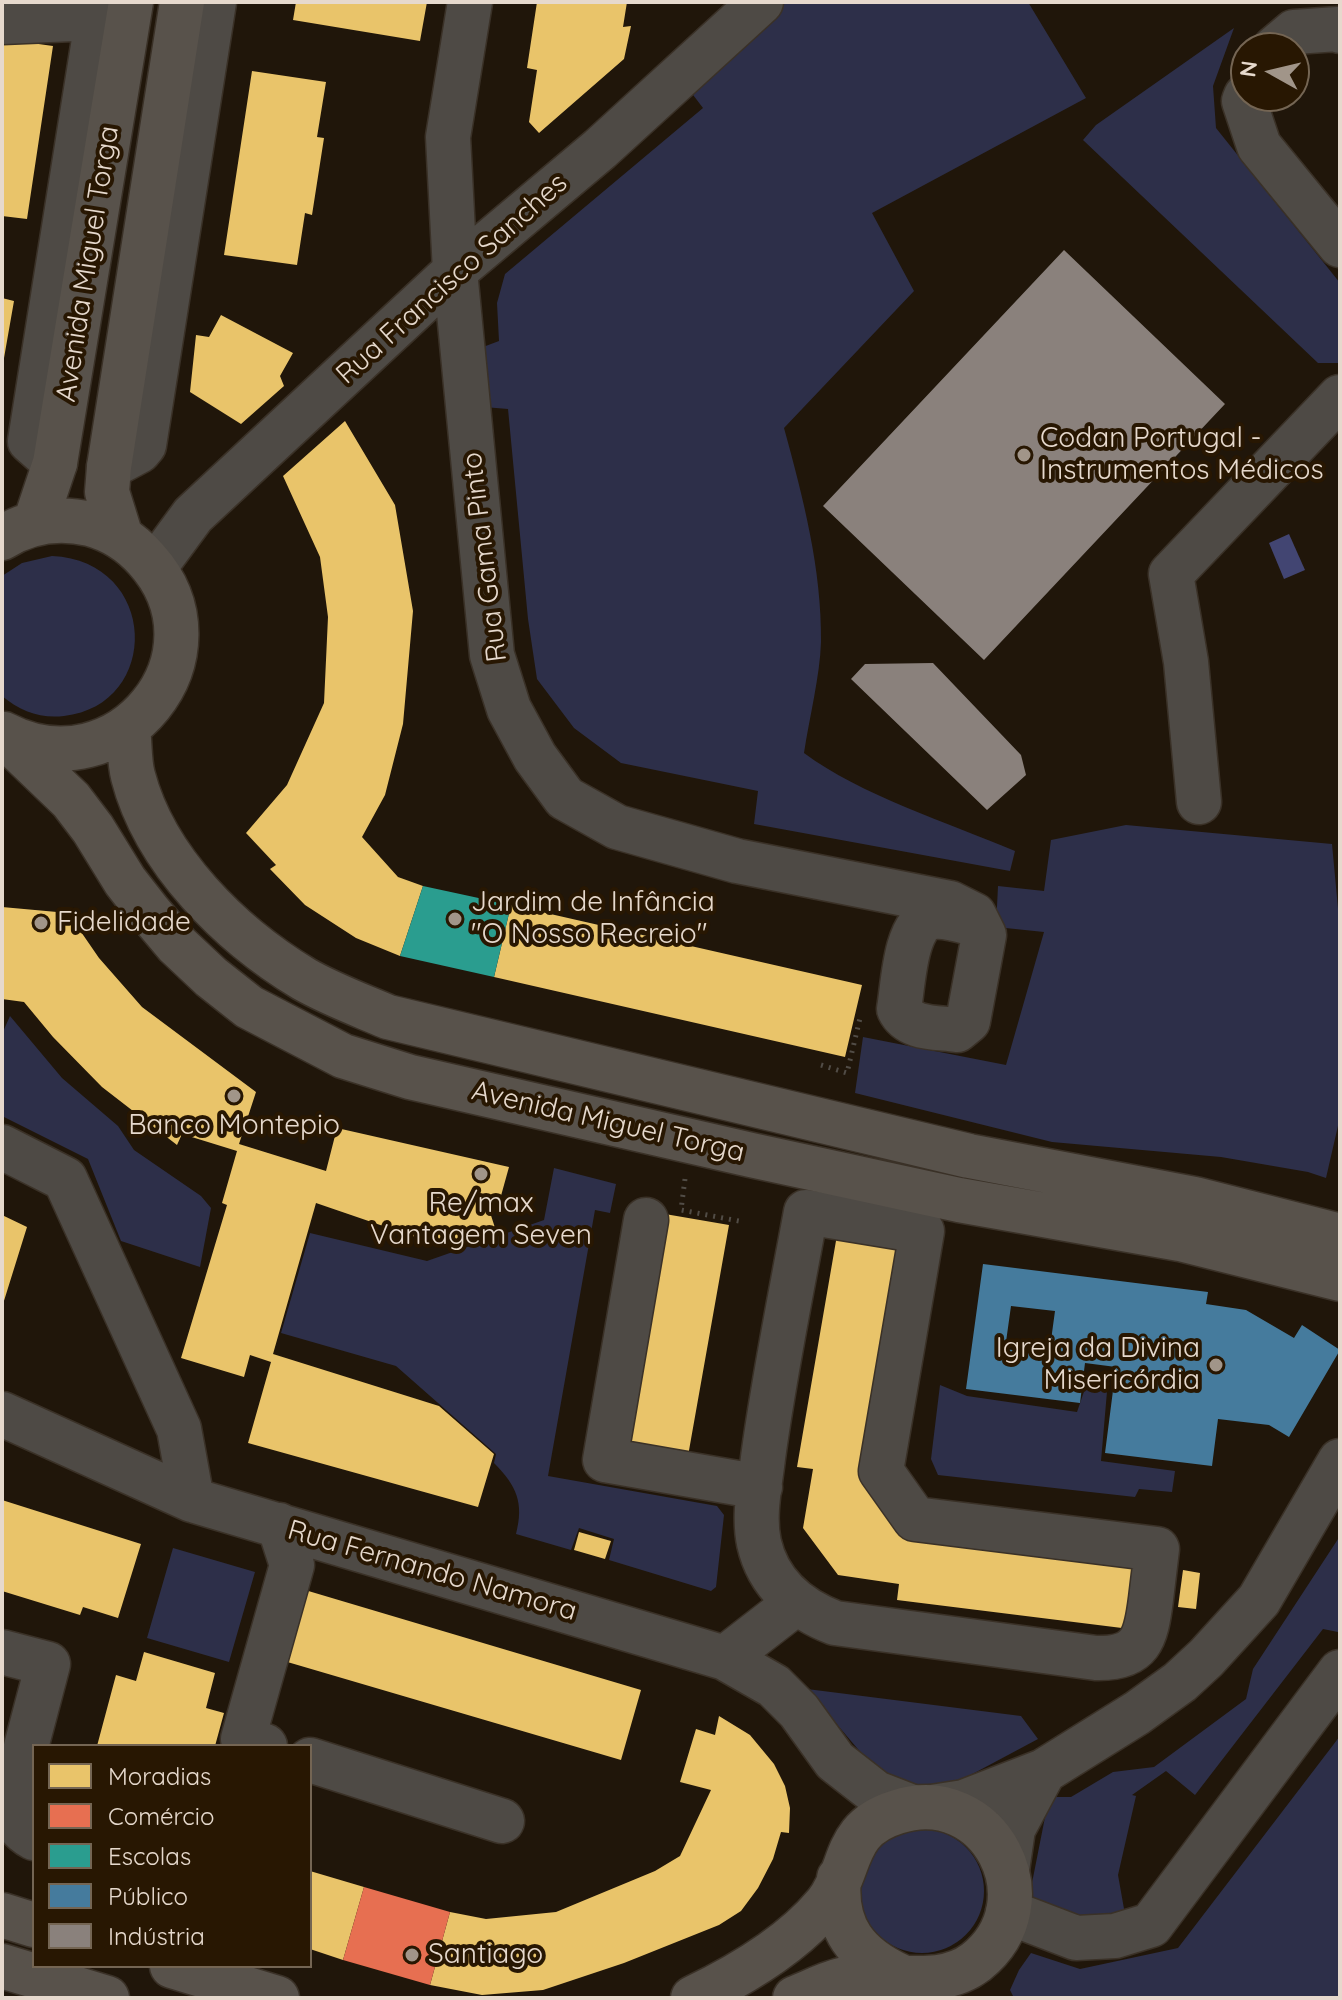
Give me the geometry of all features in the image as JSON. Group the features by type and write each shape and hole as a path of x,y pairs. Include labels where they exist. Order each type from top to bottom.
{"main road":[{"name":"Avenida Miguel Torga","path":"121,537 107,492 109,467 182,2"},
{"name":"Avenida Miguel Torga","path":"19,530 42,452 109,7"},
{"path":"2,734 31,745 65,749 87,747 128,728 145,713 168,675 176,630 165,587 154,568 121,537 101,527 57,520 19,530"},
{"name":"Avenida Miguel Torga","path":"128,728 133,774 142,802 170,855 195,887 232,926 272,958 306,980 388,1017 969,1156 1195,1199 1340,1236"},
{"name":"Avenida Miguel Torga","path":"2,734 71,800 125,881 177,945 249,1007 343,1056 410,1077 751,1155 959,1200 1180,1239 1340,1279"},
{"path":"693,1998 722,1984 782,1943 827,1902 859,1836 874,1823 893,1813 922,1807 953,1811 971,1821 987,1834 999,1851 1002,1910 984,1969 983,1998"},
{"path":"844,1866 841,1914 848,1934 860,1951 876,1965 913,1984"},
{"path":"795,1998 845,1979 913,1984 956,1973 974,1963 1002,1910"},
{"path":"2,1915 32,1924"},
{"path":"2,1966 107,1998"},
{"path":"179,1968 277,1998"}],"street":[{"path":"109,467 139,451 144,445 214,2"},
{"name":"Rua Gama Pinto","path":"470,2 448,137 455,271 492,655 509,709 535,757 565,798 617,827 737,861 950,903 974,915 979,925"},
{"name":"Rua Francisco Sanches","path":"154,568 193,515 455,271 600,149 761,2"},
{"path":"2,22 109,7"},
{"path":"1294,32 1340,31"},
{"path":"1248,112 1259,146 1340,245"},
{"path":"1199,802 1186,662 1171,574 1340,397"},
{"name":"Rua Gama Pinto","path":"850,883 884,911 898,933 907,959"},
{"path":"933,917 979,925 984,935 968,1021 957,1030 915,1024 904,1019 899,1009 911,938 917,926 933,917"},
{"path":"2,1147 65,1179 179,1429 192,1500"},
{"path":"806,1212 922,1231 881,1471 915,1519 1157,1549 1147,1633 1139,1645 1126,1654 1096,1658 835,1623 796,1603 781,1589 768,1568 759,1543 756,1519 760,1487 806,1212"},
{"path":"646,1220 605,1460 760,1487"},
{"name":"Rua Fernando Namora","path":"2,1414 192,1500 725,1658 774,1686 799,1711 835,1761"},
{"path":"835,1761 876,1793 922,1807 964,1802 1044,1771 1137,1713 1180,1682 1206,1658 1259,1600 1340,1461"},
{"path":"259,1744 243,1739 292,1565 279,1525"},
{"path":"725,1658 796,1603"},
{"path":"2,1652 48,1664 14,1744 12,1812 15,1822 32,1837"},
{"path":"1044,1771 1013,1829 1002,1910 1076,1938 1115,1936 1151,1925 1340,1672"},
{"path":"312,1761 502,1821"},
{"path":"835,1761 847,1807 844,1866"}],"path":[{"path":"686,1176 681,1210 744,1222"}],"shaded area":[{"path":"780,2 1028,2 1086,98 872,213 914,291 784,428 810,534 820,615 819,669 804,753 878,795 1015,851 1010,871 754,824 758,791 621,763 574,728 537,679 528,619 508,409 484,407 475,350 499,341 497,303 505,274 703,108 687,87"},
{"path":"1234,28 1213,86 1216,128 1340,283 1340,363 1318,363 1083,140 1096,125"},
{"path":"1289,534 1305,570 1284,579 1269,543"},
{"path":"52,556 87,564 113,582 129,606 135,634 131,662 119,687 96,706 55,717 31,713 2,696 2,576 22,563"},
{"path":"1126,825 1332,844 1340,930 1340,1117 1326,1178 1221,1157 1052,1142 855,1093 863,1037 1006,1065 1044,932 996,927 998,886 1044,891 1051,840"},
{"path":"10,1016 62,1078 118,1126 134,1150 201,1196 211,1208 200,1267 121,1241 88,1159 2,1116 2,1034"},
{"path":"554,1168 616,1184 610,1213 595,1210 548,1476 717,1506 724,1515 716,1587 711,1591 609,1560 614,1539 579,1528 571,1550 516,1534 519,1513 517,1496 494,1463 496,1454 396,1366 281,1333 310,1233 427,1261 544,1220"},
{"path":"1089,1377 1108,1380 1101,1461 1175,1471 1172,1492 1139,1489 1135,1497 938,1475 931,1459 940,1385 967,1396 1077,1412"},
{"path":"1340,1536 1338,1632 1323,1629 1195,1795 1166,1771 1132,1795 1136,1796 1118,1875 1126,1920 1096,1921 1033,1907 1030,1893 1049,1797 1071,1797 1113,1772 1154,1767 1246,1699 1253,1669"},
{"path":"173,1548 255,1572 229,1662 147,1638"},
{"path":"807,1689 1021,1716 1038,1739 950,1786 932,1790 884,1780"},
{"path":"1340,1736 1340,1998 1014,1998 1010,1990 1031,1953 1080,1969 1178,1948"},
{"path":"922,1829 946,1833 966,1847 980,1867 984,1891 980,1915 966,1935 946,1949 922,1953 898,1949 878,1935 864,1915 860,1891 864,1867 878,1847 898,1833"}],"building: Moradias":[{"path":"296,2 427,2 420,41 293,20"},
{"path":"537,2 627,2 623,27 631,26 624,59 539,133 529,122 537,70 527,68"},
{"path":"2,39 53,46 27,219 2,216"},
{"path":"252,71 326,82 317,137 324,138 312,215 305,213 297,265 224,255"},
{"path":"2,298 14,301 4,358 2,358"},
{"path":"221,315 293,353 280,376 284,386 241,424 190,392 196,335 209,337"},
{"path":"345,421 395,505 413,611 403,724 385,795 362,837 398,877 423,886 400,956 356,938 305,905 270,869 276,865 246,833 287,785 324,703 328,617 320,557 283,476"},
{"path":"511,905 862,985 845,1057 494,977"},
{"path":"2,907 68,913 99,958 142,1007 256,1092 239,1144 326,1171 337,1128 509,1167 499,1203 486,1200 497,1234 466,1239 424,1240 316,1203 273,1354 439,1406 494,1454 478,1507 248,1443 271,1362 250,1355 244,1377 181,1358 227,1205 222,1203 237,1151 182,1134 177,1145 102,1087 24,1002 2,999"},
{"path":"665,1214 729,1225 688,1456 625,1445"},
{"path":"2,1215 27,1227 3,1304 2,1304"},
{"path":"837,1235 904,1245 862,1477 905,1533 1138,1563 1130,1629 897,1600 899,1584 838,1575 803,1528 813,1469 797,1467"},
{"path":"2,1500 141,1544 118,1618 83,1607 80,1615 2,1591"},
{"path":"579,1532 611,1541 605,1559 574,1550"},
{"path":"1183,1570 1200,1573 1196,1609 1178,1607"},
{"path":"305,1590 641,1690 621,1760 284,1661"},
{"path":"144,1652 215,1673 206,1708 224,1713 216,1744 98,1744 116,1675 136,1681"},
{"path":"719,1716 750,1735 774,1764 785,1786 790,1808 789,1833 781,1832 773,1859 758,1888 741,1911 719,1925 624,1963 543,1990 482,1995 430,1985 450,1912 486,1919 556,1912 655,1871 680,1856 711,1790 680,1782 696,1729 715,1735"},
{"path":"312,1872 364,1887 343,1960 312,1950"}],"building: Comércio":[{"path":"364,1887 450,1912 430,1985 343,1960"}],"building: Escolas":[{"path":"423,886 511,905 494,977 400,956"}],"building: Público":[{"name":"Igreja da Divina Misericórdia","path":"983,1264 1208,1292 1206,1304 1246,1310 1294,1338 1302,1325 1340,1350 1289,1437 1269,1425 1218,1419 1212,1466 1105,1453 1116,1367 1085,1363 1080,1403 966,1389","holes":["1011,1306 1055,1311 1049,1355 1005,1349"]}],"building: Indústria":[{"name":"Codan Portugal - Instrumentos Médicos","path":"1064,250 1225,404 984,660 823,506"},
{"path":"933,663 1021,755 1026,775 987,810 851,679 865,664"}],"place":[{"name":"Codan Portugal - Instrumentos Médicos","path":"1024,455"},
{"name":"Jardim de Infância \"O Nosso Recreio\"","path":"455,919"},
{"name":"Fidelidade","path":"41,923"},
{"name":"Banco Montepio","path":"234,1096"},
{"name":"Re/max Vantagem Seven","path":"481,1174"},
{"name":"Igreja da Divina Misericórdia","path":"1216,1365"},
{"name":"Santiago","path":"412,1955"}]}
